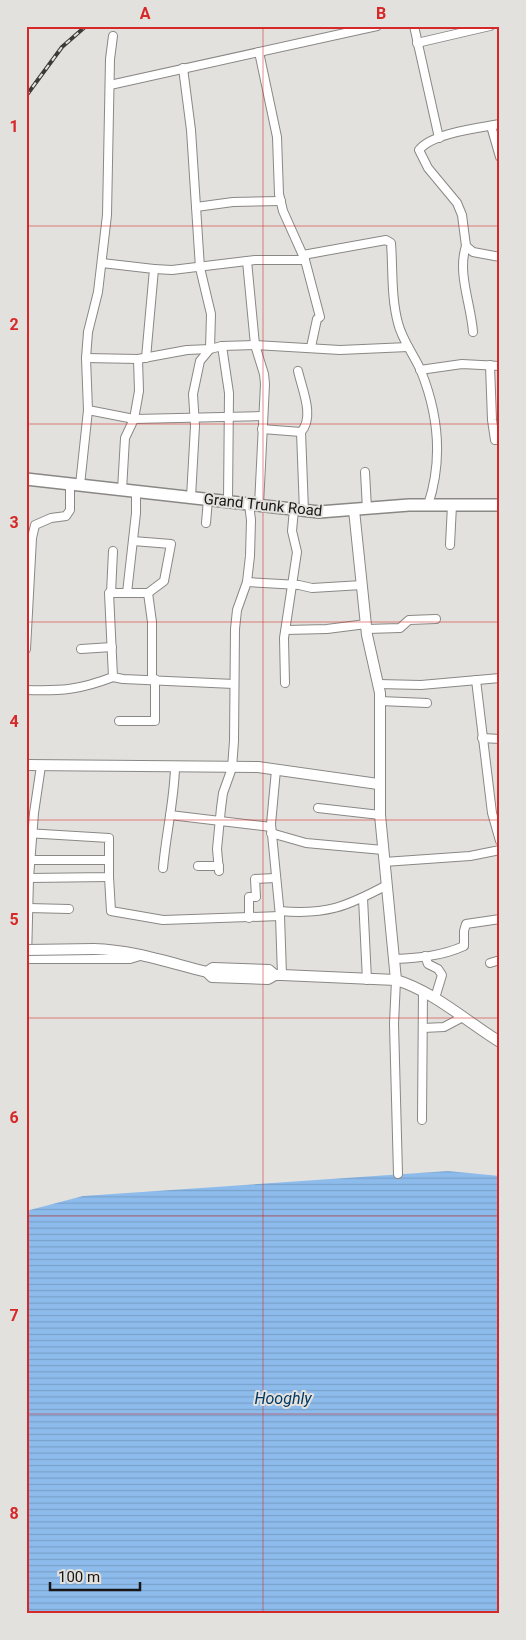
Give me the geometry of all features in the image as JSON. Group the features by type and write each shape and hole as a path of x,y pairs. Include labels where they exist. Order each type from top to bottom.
{"main road":[{"name":"Grand Trunk Road","path":"26,479 319,512 428,505 500,505"}],"street":[{"path":"110,85 378,26"},
{"path":"414,26 439,138"},
{"path":"417,43 490,26"},
{"path":"26,649 29,577 35,525 51,518 66,516 70,510 88,410 86,358 88,332 98,292 107,215 110,59 113,36"},
{"path":"260,52 277,137 281,201 304,257 320,317 317,319 311,347"},
{"path":"183,68 192,130 200,268 211,314 210,349 200,362 193,394 191,497"},
{"path":"473,332 472,311 462,260 466,246 462,215 456,203 428,168 419,150 423,145 439,138 500,124"},
{"path":"491,126 500,157"},
{"path":"196,207 233,202 281,201"},
{"path":"102,263 172,270 200,268 247,261 304,257 340,247 389,241 398,323 420,370 433,406 438,442 436,471 428,505"},
{"path":"466,246 473,252 500,257"},
{"path":"198,866 219,869 223,793 232,768 235,629 238,610 247,582 251,520 262,429 264,374 255,345 247,261"},
{"path":"122,490 125,438 134,419 139,391 154,269"},
{"path":"86,358 142,359 187,350 210,349 222,346 255,345 340,350 408,347"},
{"path":"222,346 229,393 228,501"},
{"path":"420,370 462,364 500,366"},
{"path":"490,365 492,420 495,440 500,439"},
{"path":"285,683 284,638 297,552 292,531 299,510 301,432 307,422 306,401 298,371"},
{"path":"88,410 134,419 262,416"},
{"path":"262,429 301,432"},
{"path":"364,472 367,509"},
{"path":"127,594 136,491"},
{"path":"206,524 208,499"},
{"path":"450,545 452,505"},
{"path":"354,510 366,626 380,701 378,784 396,980 394,1024 398,1174"},
{"path":"111,593 148,594 164,581 171,544 133,541"},
{"path":"113,551 111,593 109,593 108,609 113,677"},
{"path":"247,582 292,584 312,588 362,585"},
{"path":"119,721 155,721 152,622 148,594"},
{"path":"286,630 366,626 400,628 409,620 436,619"},
{"path":"81,649 112,647"},
{"path":"26,690 62,691 88,686 113,677 234,684"},
{"path":"378,684 422,684 500,678"},
{"path":"476,680 492,813 500,841"},
{"path":"380,701 427,703"},
{"path":"482,738 500,738"},
{"path":"26,765 276,770 378,784"},
{"path":"27,956 29,833 41,766"},
{"path":"163,868 174,793 175,768"},
{"path":"276,770 271,830 280,914 279,975"},
{"path":"318,808 380,815"},
{"path":"170,815 271,830 306,843 383,850"},
{"path":"29,833 109,838 108,877 111,911 118,914 139,914 163,920 249,918 280,914 317,913 339,908 364,898 386,885"},
{"path":"384,862 470,856 500,850"},
{"path":"30,860 108,860"},
{"path":"29,878 108,877"},
{"path":"249,918 249,896 256,897 255,879 275,878"},
{"path":"364,898 367,980"},
{"path":"28,908 69,909"},
{"path":"395,959 425,956 464,946 466,924 500,918"},
{"path":"27,956 94,949 142,955 207,972 213,968 269,970 279,975 396,980 435,998 461,1018 500,1042"},
{"path":"27,956 130,959 142,955"},
{"path":"425,956 428,964 438,969 442,975 435,998"},
{"path":"490,963 500,960"},
{"path":"422,1120 423,991"},
{"path":"423,1028 444,1027 461,1018"}],"water":[{"name":"Hooghly","path":"448,1171 500,1176 500,1614 26,1614 26,1211 83,1196"}],"railway":[{"path":"26,96 62,47 86,26"}]}
